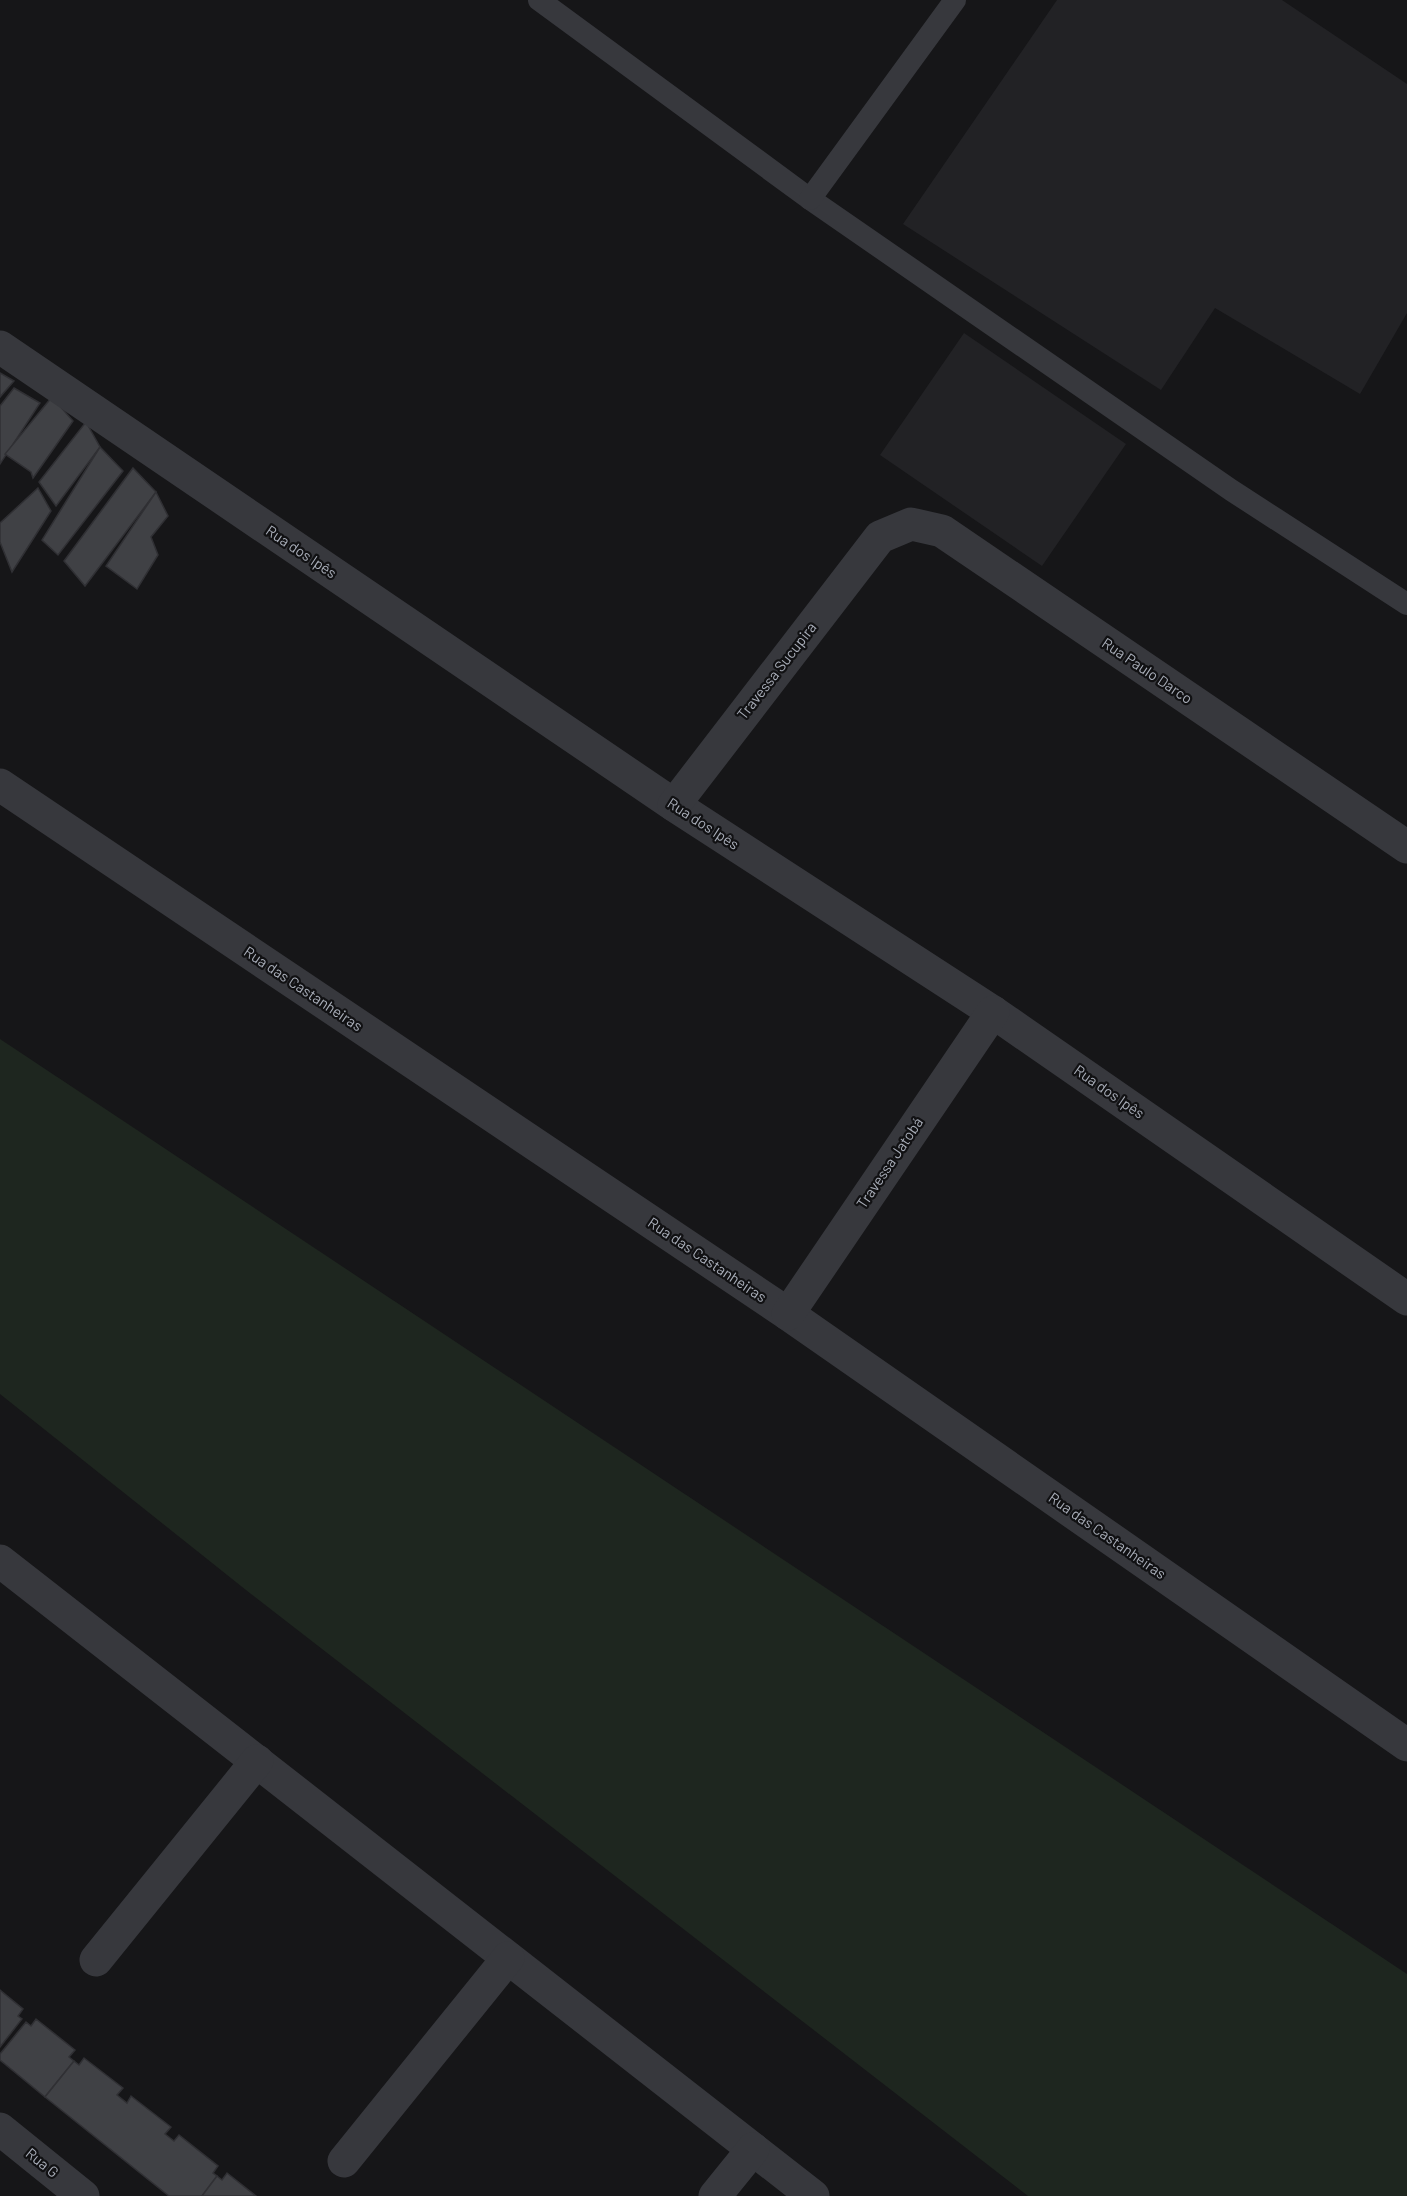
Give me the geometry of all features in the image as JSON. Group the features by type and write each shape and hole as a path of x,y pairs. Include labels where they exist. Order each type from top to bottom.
{"street":[{"name":"Rua dos Ipês","path":"0,347 674,805 993,1012 1407,1299"},
{"name":"Rua Paulo Darco","path":"880,537 911,524 942,531 1407,847"},
{"name":"Travessa Sucupira","path":"674,805 880,537"},
{"name":"Rua das Castanheiras","path":"0,785 788,1314 1407,1744"},
{"name":"Travessa Jatobá","path":"788,1314 993,1012"},
{"path":"2,1566 257,1761 813,2196"},
{"path":"96,1960 257,1761"},
{"path":"344,2161 508,1958"},
{"name":"Rua G","path":"0,2129 83,2196"},
{"path":"715,2196 753,2149"}],"lane":[{"path":"539,0 810,199 1232,490 1407,604"},
{"path":"810,199 955,0"}],"shaded area":[{"path":"1057,0 1282,0 1407,84 1407,313 1360,394 1215,308 1161,390 903,224"},
{"path":"964,333 1126,444 1042,566 880,455"},
{"path":"0,1039 1407,1974 1407,2196 1028,2196 251,1594 0,1394"}],"building":[{"path":"0,373 14,381 0,397"},
{"path":"14,388 40,403 0,464 0,406"},
{"path":"52,397 73,421 33,478 31,472 5,454"},
{"path":"86,422 100,447 56,506 39,482"},
{"path":"100,447 123,471 58,555 42,540"},
{"path":"133,468 156,492 85,586 64,561"},
{"path":"38,488 51,511 12,572 0,542 0,523"},
{"path":"156,492 168,516 151,537 158,555 137,589 106,566"},
{"path":"0,1990 23,2009 18,2016 22,2019 0,2047"},
{"path":"36,2019 75,2050 69,2057 74,2061 45,2097 0,2060 0,2054 26,2022 31,2026"},
{"path":"84,2058 123,2088 117,2095 127,2103 131,2096 171,2127 165,2134 174,2141 179,2135 218,2166 213,2173 217,2176 202,2196 169,2196 45,2097 74,2061 79,2065"},
{"path":"227,2173 256,2196 202,2196 217,2176 222,2180"}]}
